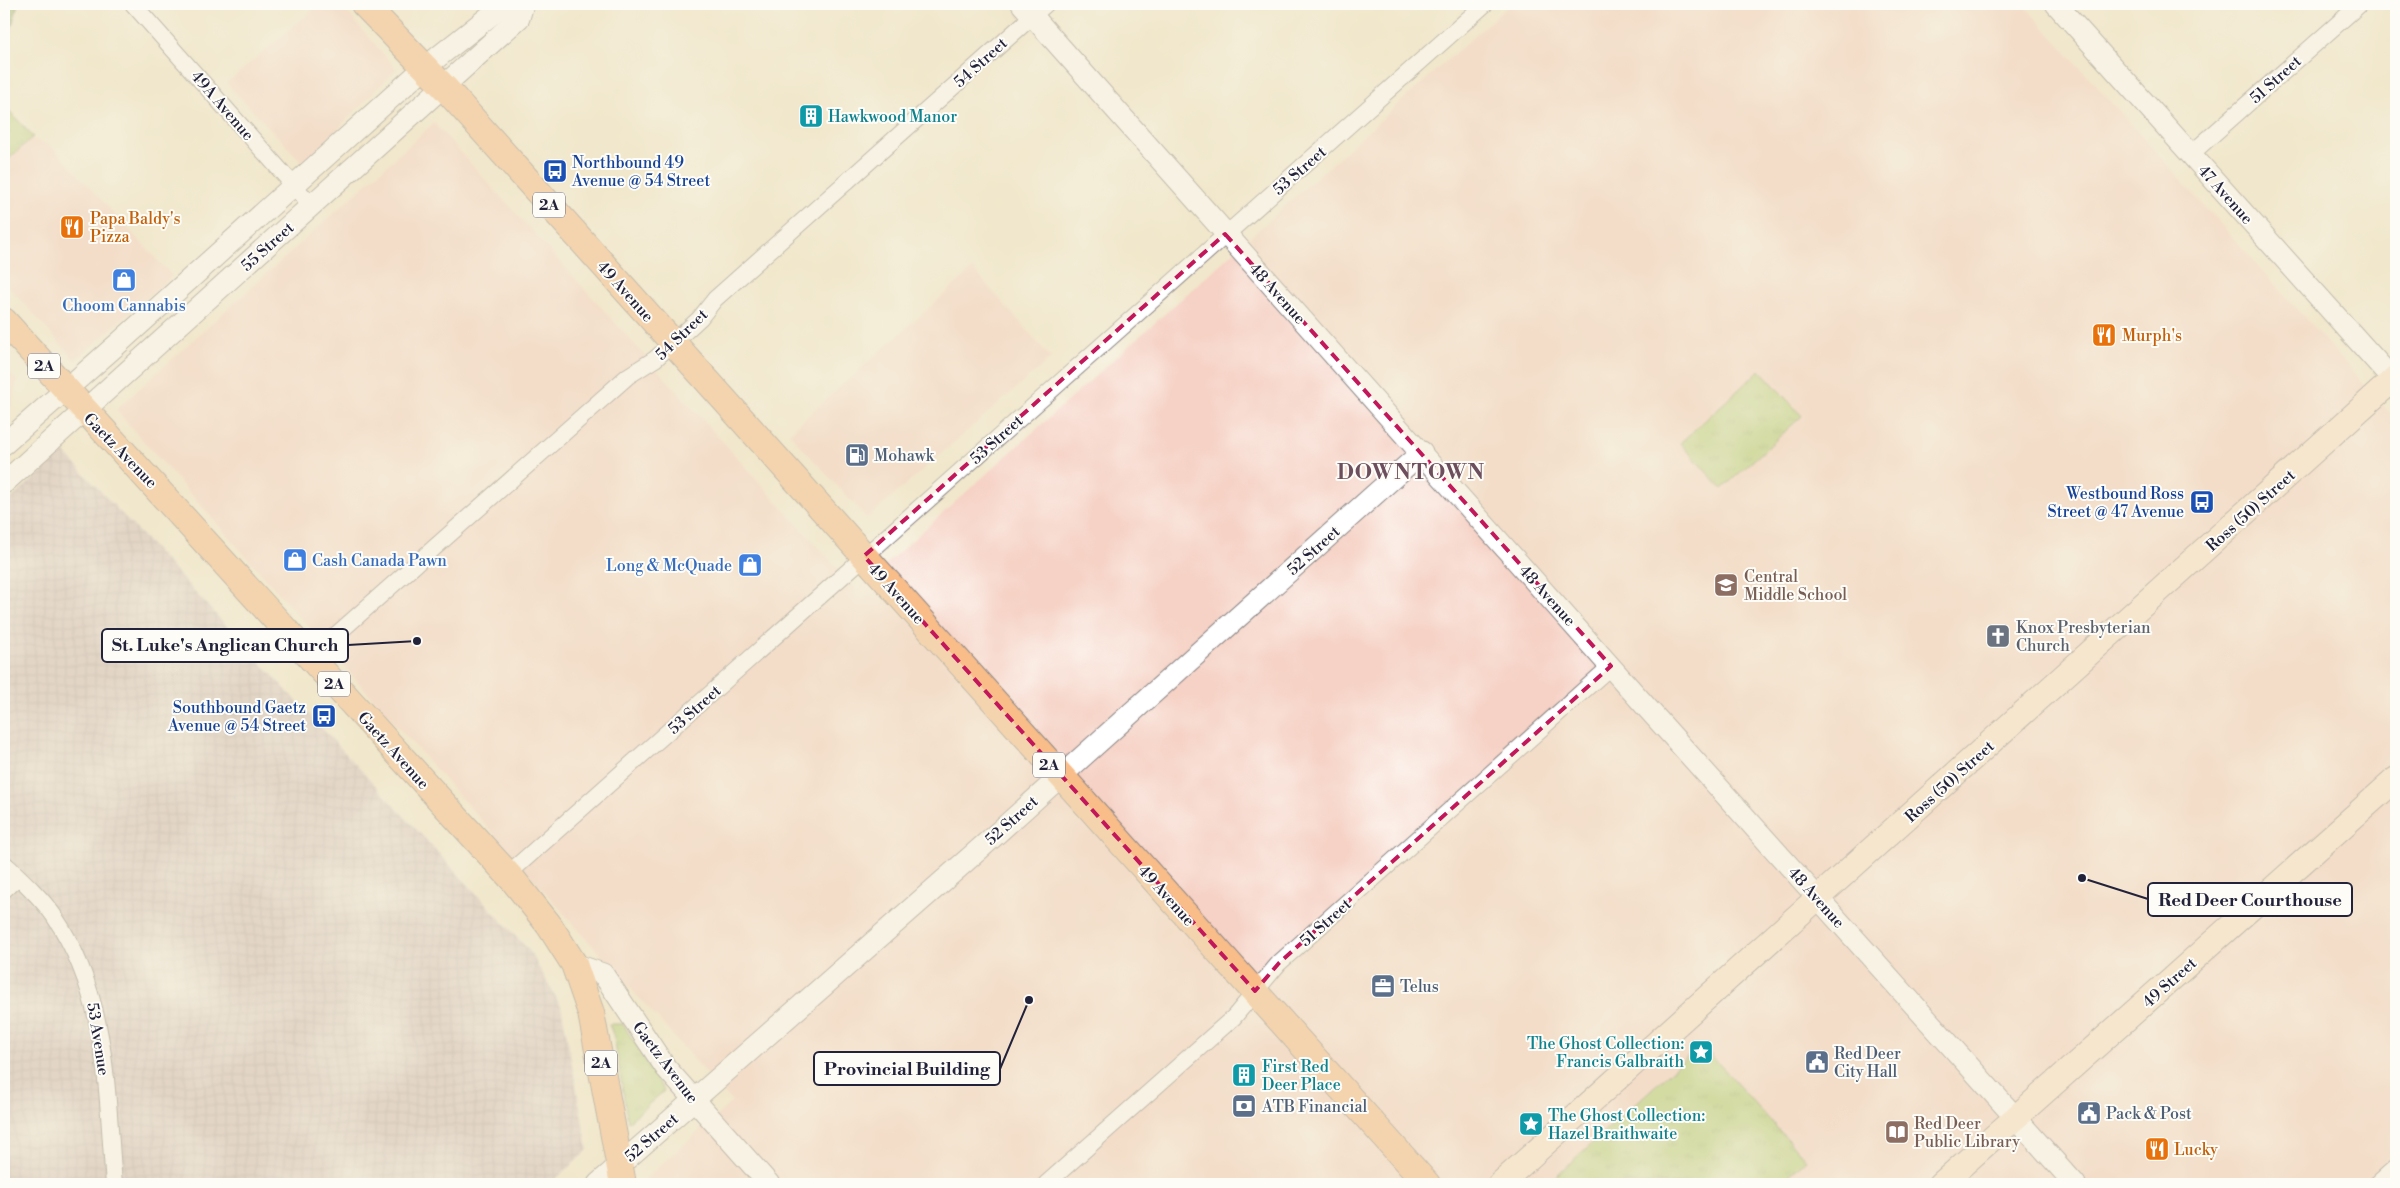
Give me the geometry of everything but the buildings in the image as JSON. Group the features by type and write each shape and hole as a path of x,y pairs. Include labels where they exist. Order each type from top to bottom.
{"main road":[{"name":"49 Avenue","path":"364,4 444,88 1427,1184"},
{"name":"Gaetz Avenue","path":"4,321 84,411 182,514 310,658 508,874 549,925 574,964"},
{"name":"Ross (50) Street","path":"1500,1184 2395,380"},
{"name":"49 Street","path":"1941,1184 2396,779"},
{"name":"2A","path":"574,964 591,1013 621,1174"}],"street":[{"name":"49A Avenue","path":"133,4 312,206"},
{"name":"55 Street","path":"4,444 424,68 505,4"},
{"name":"55 Street","path":"4,483 444,88 518,18 523,4"},
{"name":"53 Street","path":"508,874 1485,4"},
{"name":"47 Avenue","path":"2056,4 2395,380"},
{"name":"51 Street","path":"2191,154 2360,4"},
{"name":"48 Avenue","path":"1034,8 1225,234 2075,1184"},
{"name":"54 Street","path":"310,658 628,376 655,359 673,343 700,318 715,299 1034,8"},
{"name":"52 Street","path":"598,1184 621,1174 693,1100 1060,777 1422,452"},
{"name":"51 Street","path":"1046,1184 1234,1017 1279,963 1611,666"},
{"name":"53 Avenue","path":"4,863 53,914 80,961 88,983 100,1030 114,1184"},
{"path":"4,890 18,877"},
{"name":"Gaetz Avenue","path":"574,964 603,974 666,1068 769,1184"},
{"path":"2377,1184 2396,1167"}],"highlighted area":[{"path":"1225,234 1611,666 1279,963 1255,991 864,556"}],"shaded area":[{"path":"320,4 340,4 396,69 304,164 227,83"},
{"path":"1510,4 2023,4 2396,420 2396,1184 640,1184 732,1102 116,410 434,123 857,590"},
{"path":"31,139 52,147 172,276 75,360 4,281 4,163"},
{"path":"973,269 1051,358 867,518 789,433"},
{"path":"4,367 17,381 12,405 4,417"},
{"path":"64,452 529,950 561,1006 588,1150 550,1184 4,1184 4,505"}],"green space":[{"path":"4,4 18,4 4,54"},
{"path":"4,105 33,137 4,163"},
{"path":"1760,370 1802,416 1722,489 1680,443"},
{"path":"609,1024 623,1024 664,1091 628,1122 614,1037"},
{"path":"1701,1044 1806,1160 1780,1184 1547,1184"}],"place":[{"name":"Hawkwood Manor","path":"811,116"},
{"name":"Northbound 49 Avenue @ 54 Street","path":"555,171"},
{"name":"Papa Baldy's Pizza","path":"72,227"},
{"name":"Choom Cannabis","path":"124,280"},
{"name":"Murph's","path":"2104,335"},
{"name":"Mohawk","path":"857,455"},
{"name":"Westbound Ross Street @ 47 Avenue","path":"2202,502"},
{"name":"Cash Canada Pawn","path":"295,560"},
{"name":"Long & McQuade","path":"750,565"},
{"name":"Central Middle School","path":"1726,585"},
{"name":"Knox Presbyterian Church","path":"1998,636"},
{"name":"St. Luke's Anglican Church","path":"417,641"},
{"name":"Southbound Gaetz Avenue @ 54 Street","path":"324,716"},
{"name":"Red Deer Courthouse","path":"2082,878"},
{"name":"Telus","path":"1383,986"},
{"name":"Provincial Building","path":"1029,1000"},
{"name":"The Ghost Collection: Francis Galbraith","path":"1701,1052"},
{"name":"Red Deer City Hall","path":"1817,1062"},
{"name":"First Red Deer Place","path":"1244,1075"},
{"name":"ATB Financial","path":"1244,1106"},
{"name":"Pack & Post","path":"2089,1113"},
{"name":"The Ghost Collection: Hazel Braithwaite","path":"1531,1124"},
{"name":"Red Deer Public Library","path":"1897,1132"},
{"name":"Lucky","path":"2157,1149"}],"district":[{"name":"DOWNTOWN","path":"1411,472"}]}
